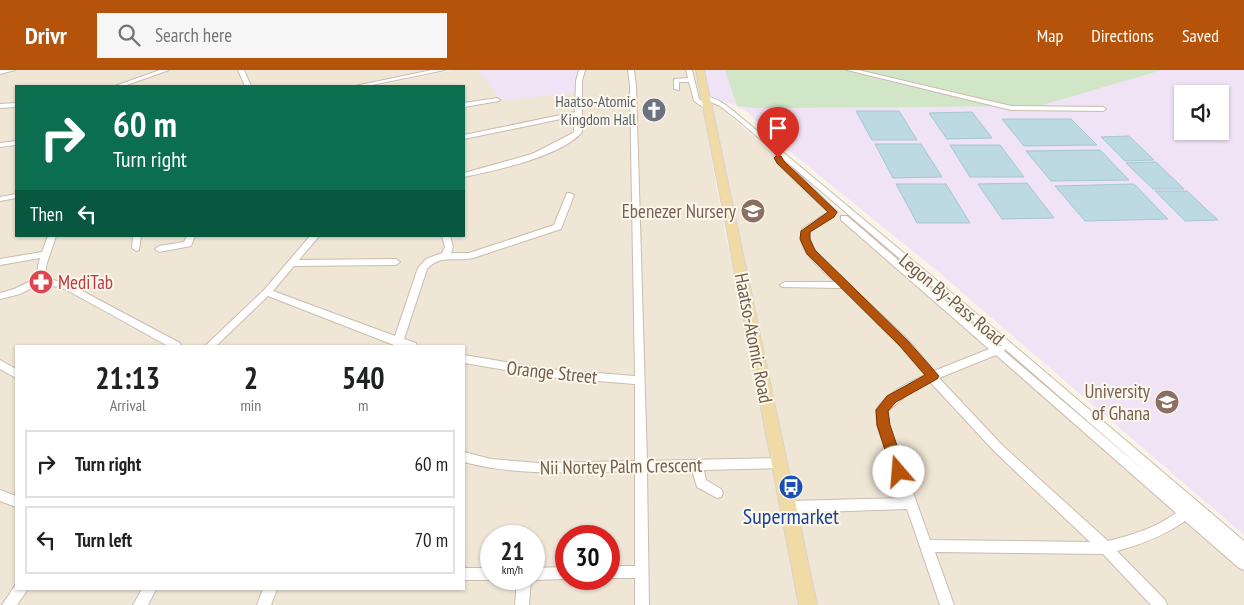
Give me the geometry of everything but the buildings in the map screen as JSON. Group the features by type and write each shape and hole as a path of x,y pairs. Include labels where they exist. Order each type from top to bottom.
{"main road":[{"name":"Haatso-Atomic Road","path":"700,70 808,605"}],"street":[{"path":"0,72 12,70"},
{"path":"151,70 158,73"},
{"path":"121,85 166,70"},
{"path":"248,85 242,71 252,70"},
{"path":"363,85 442,70"},
{"path":"465,175 513,162 568,140 578,132 579,81 582,70"},
{"path":"631,70 633,86 640,380 642,605"},
{"path":"690,70 696,100 707,103"},
{"path":"850,70 1011,108 1103,109"},
{"path":"677,89 676,80 691,80"},
{"path":"465,105 496,100"},
{"name":"Legon By-Pass Road","path":"707,103 722,105 782,154 1008,345 1190,510"},
{"path":"0,106 15,105"},
{"path":"465,137 579,113"},
{"path":"0,145 15,143"},
{"path":"782,154 778,158 780,162 833,212 805,231 805,239 810,252 904,344 998,449 1106,548 1160,605"},
{"path":"398,342 425,263 446,255 470,256 558,227 570,195"},
{"path":"0,199 15,196"},
{"path":"844,218 996,351 1190,510 1244,549"},
{"path":"42,280 41,271 52,237"},
{"path":"136,248 137,237"},
{"path":"159,249 185,245 190,242 191,237"},
{"path":"211,345 267,292 314,237"},
{"path":"446,237 449,251 446,255"},
{"path":"0,262 47,254"},
{"path":"293,263 396,262"},
{"path":"0,296 17,292 42,280 68,287 174,345"},
{"path":"785,285 843,285"},
{"path":"267,292 408,345"},
{"path":"947,605 928,546 910,503 883,425 882,410 891,399 933,376 1008,345"},
{"name":"Orange Street","path":"465,359 547,373 640,380"},
{"path":"0,364 15,373"},
{"name":"Nii Nortey Palm Crescent","path":"465,458 491,464 539,468 779,463"},
{"path":"697,465 701,483 717,493"},
{"path":"0,495 15,502"},
{"path":"789,507 910,503"},
{"path":"928,546 1106,548 1163,530 1190,510"},
{"path":"1190,510 1244,564"},
{"path":"620,572 641,572"},
{"path":"465,574 480,574"},
{"path":"9,605 21,590"},
{"path":"140,605 148,590"},
{"path":"264,605 270,590"},
{"path":"522,605 523,590"}],"shaded area":[{"path":"0,70 436,70 358,85 15,85 15,143 0,145"},
{"path":"453,70 696,70 725,234 756,354 706,101 713,101 837,210 971,315 1190,513 1244,559 1244,605 0,605 0,148 15,146 15,237 465,237 465,85 380,85"},
{"path":"477,70 577,70 576,93 502,100"},
{"name":"University of Ghana","path":"704,70 1244,70 1244,535 935,269 767,133 748,112 732,104 710,98"}],"green space":[{"path":"725,70 1162,70 1039,106 755,108 737,106"}],"water":[{"path":"856,111 899,111 917,140 872,140"},
{"path":"972,112 992,138 947,139 929,113"},
{"path":"1002,119 1071,119 1097,145 1024,146"},
{"path":"1129,136 1154,160 1125,161 1101,137"},
{"path":"875,144 921,144 942,177 893,178"},
{"path":"950,145 1000,145 1024,177 970,177"},
{"path":"1100,150 1129,180 1051,181 1026,151"},
{"path":"1156,162 1184,189 1153,189 1126,163"},
{"path":"1027,183 1054,218 1002,219 978,184"},
{"path":"896,184 946,184 970,223 917,223"},
{"path":"1134,184 1168,219 1085,221 1055,186"},
{"path":"1155,191 1187,191 1218,220 1185,221"}],"place":[{"name":"Haatso-Atomic Kingdom Hall","path":"654,110"},
{"name":"Ebenezer Nursery","path":"753,211"},
{"name":"MediTab","path":"41,282"},
{"name":"University of Ghana","path":"1167,402"},
{"name":"Supermarket","path":"791,487"}],"route":[{"path":"778,158 833,212 805,231 805,239 810,252 904,344 933,376 891,399 882,410 883,425 899,472"}]}
